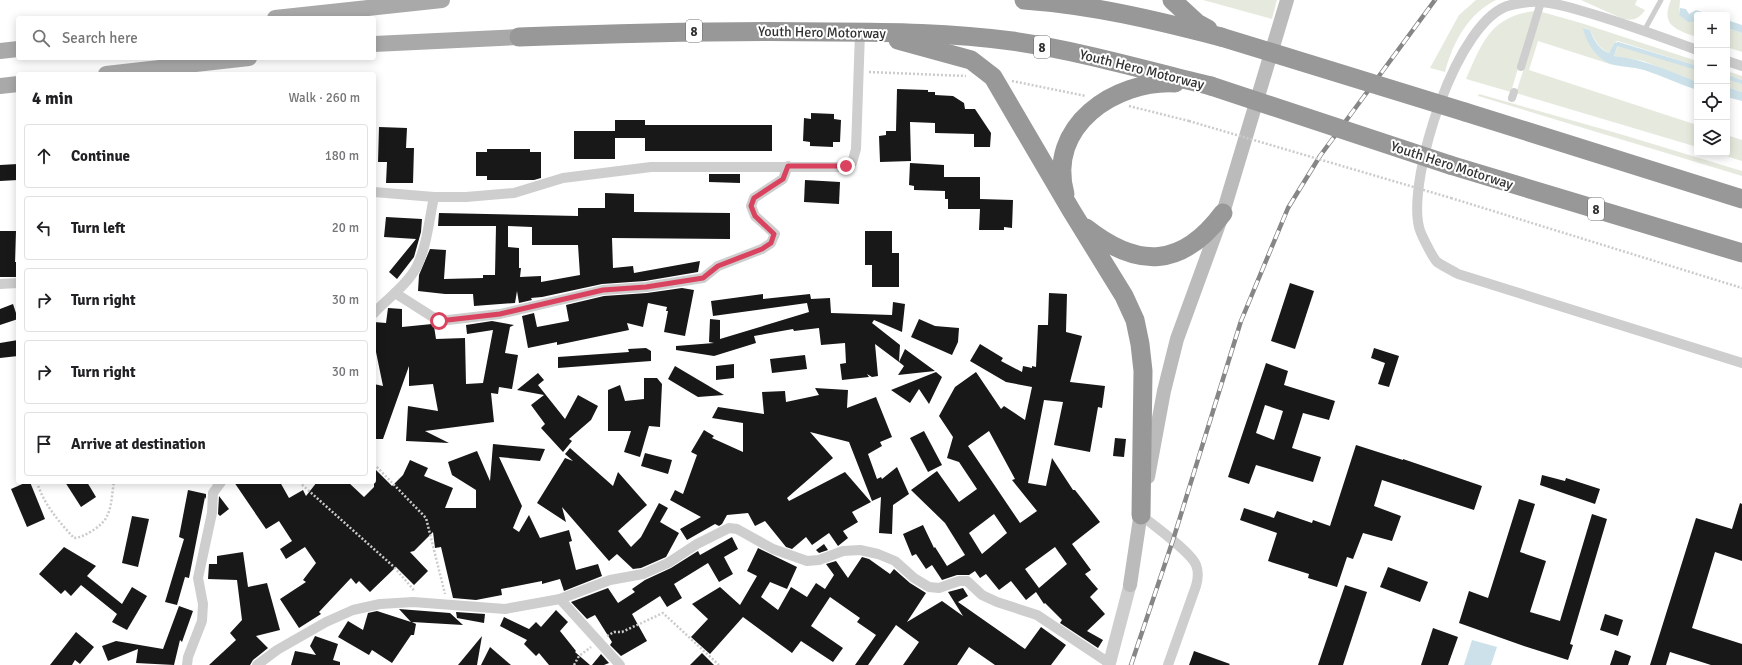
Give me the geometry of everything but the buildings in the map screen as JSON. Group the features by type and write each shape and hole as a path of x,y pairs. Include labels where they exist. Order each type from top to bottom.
{"highway":[{"path":"1024,0 1069,3 1119,12 1221,37 1742,199"},
{"path":"1172,0 1197,23 1221,37"},
{"name":"Youth Hero Motorway","path":"519,37 651,32 864,32 962,36 1013,41 1109,60 1211,86 1450,165 1742,253"},
{"path":"864,32 971,60 994,77 1124,296 1135,320 1140,344 1143,371 1141,515"},
{"path":"1211,86 1167,83 1146,85 1122,91 1106,100 1080,122 1069,138 1064,155 1062,173 1065,192 1072,210 1083,226 1116,248 1133,255 1150,257 1167,255 1183,250 1197,242 1210,230 1223,213"}],"main road":[{"path":"288,16 364,4 442,0"},
{"path":"1130,585 1141,515 1164,391 1177,340 1223,213 1287,0"},
{"name":"8","path":"376,44 519,37"},
{"path":"0,51 16,49"},
{"path":"124,72 231,60"},
{"path":"0,86 16,84"}],"street":[{"path":"1522,67 1541,2"},
{"path":"1694,49 1607,18 1560,5 1541,2 1509,6 1488,17 1467,44 1434,119 1424,153 1417,191 1419,227 1436,261 1458,274 1742,363"},
{"path":"376,192 434,197 466,197 514,193 563,178 651,167 846,166 852,163 856,149 858,72 864,32"},
{"path":"1730,62 1742,66"},
{"path":"395,293 439,321 500,314 603,290 646,287 703,278 718,266 762,249 771,243 774,234 755,216 751,206 754,198 783,179 788,166"},
{"path":"376,311 395,293 415,268 424,247 434,197"},
{"path":"0,284 16,283"},
{"path":"187,665 188,657 202,622 203,604 198,578 212,513 213,493 220,484"},
{"path":"1141,515 1173,540 1196,564 1198,577 1168,665"},
{"path":"257,665 290,643 326,622 353,610 380,604 413,602 505,609 560,599 610,580 643,574 668,563 697,544 728,528 737,529 773,549 806,561 819,560 843,551 860,550 878,554 895,561 914,578 929,587 939,588 959,581 967,581 982,595 997,602 1037,615 1109,664 1130,585"},
{"path":"560,599 620,665"}],"lane":[{"path":"1644,31 1660,0"}],"path":[{"path":"858,72 970,76"},
{"path":"994,77 1106,100 1189,121 1451,198 1742,288"},
{"path":"376,466 426,518 447,605"},
{"path":"38,484 57,519 74,538 80,538 101,524 107,517 114,484"},
{"path":"301,484 394,567 413,590 413,602"},
{"path":"574,665 579,656 614,632 622,632 663,613 719,665"}],"shaded area":[{"path":"1203,0 1277,0 1272,19"},
{"path":"1476,0 1496,0 1477,13 1463,30 1452,50 1445,72 1430,68 1459,15"},
{"path":"1581,0 1637,0 1635,5 1645,10 1636,19 1623,19"},
{"path":"1671,0 1680,0 1679,15 1694,20 1694,36 1683,32 1672,25 1667,15"},
{"path":"1535,11 1511,92 1466,79 1477,53 1490,33 1498,25 1520,14"},
{"path":"1542,12 1581,23 1694,60 1694,65 1618,41 1615,42 1609,53 1599,46 1590,30 1584,28 1603,58 1613,65 1538,41 1529,70 1694,124 1694,146 1516,93"},
{"path":"1730,29 1742,33 1742,52 1730,48"},
{"path":"1618,45 1694,68 1694,81 1643,61 1614,56"},
{"path":"1730,72 1742,76 1742,80 1730,76"},
{"path":"1730,80 1742,84 1742,92 1730,88"},
{"path":"1479,94 1620,134 1742,171 1742,176 1478,96"},
{"path":"1730,136 1742,140 1742,161 1726,156 1730,156"}],"water":[{"path":"1680,8 1686,9 1689,14 1696,10 1702,12 1694,12 1694,22 1688,22 1679,15"},
{"path":"1730,21 1742,25 1742,33 1730,29"},
{"path":"1583,28 1590,30 1597,44 1609,53 1615,42 1618,44 1614,56 1646,63 1694,81 1694,89 1644,70 1608,63 1594,51"},
{"path":"1730,88 1742,92 1742,101 1730,98"},
{"path":"1472,640 1497,647 1491,665 1464,665"}],"waterway":[{"path":"1618,44 1694,67"},
{"path":"1730,78 1742,82"}],"railway":[{"path":"1131,665 1173,540 1241,321 1288,208 1320,156 1435,0"}],"route":[{"path":"439,321 500,314 603,290 646,287 703,278 718,266 737,257 762,249 771,243 774,234 755,216 751,206 754,198 783,179 788,166 846,166"}]}
